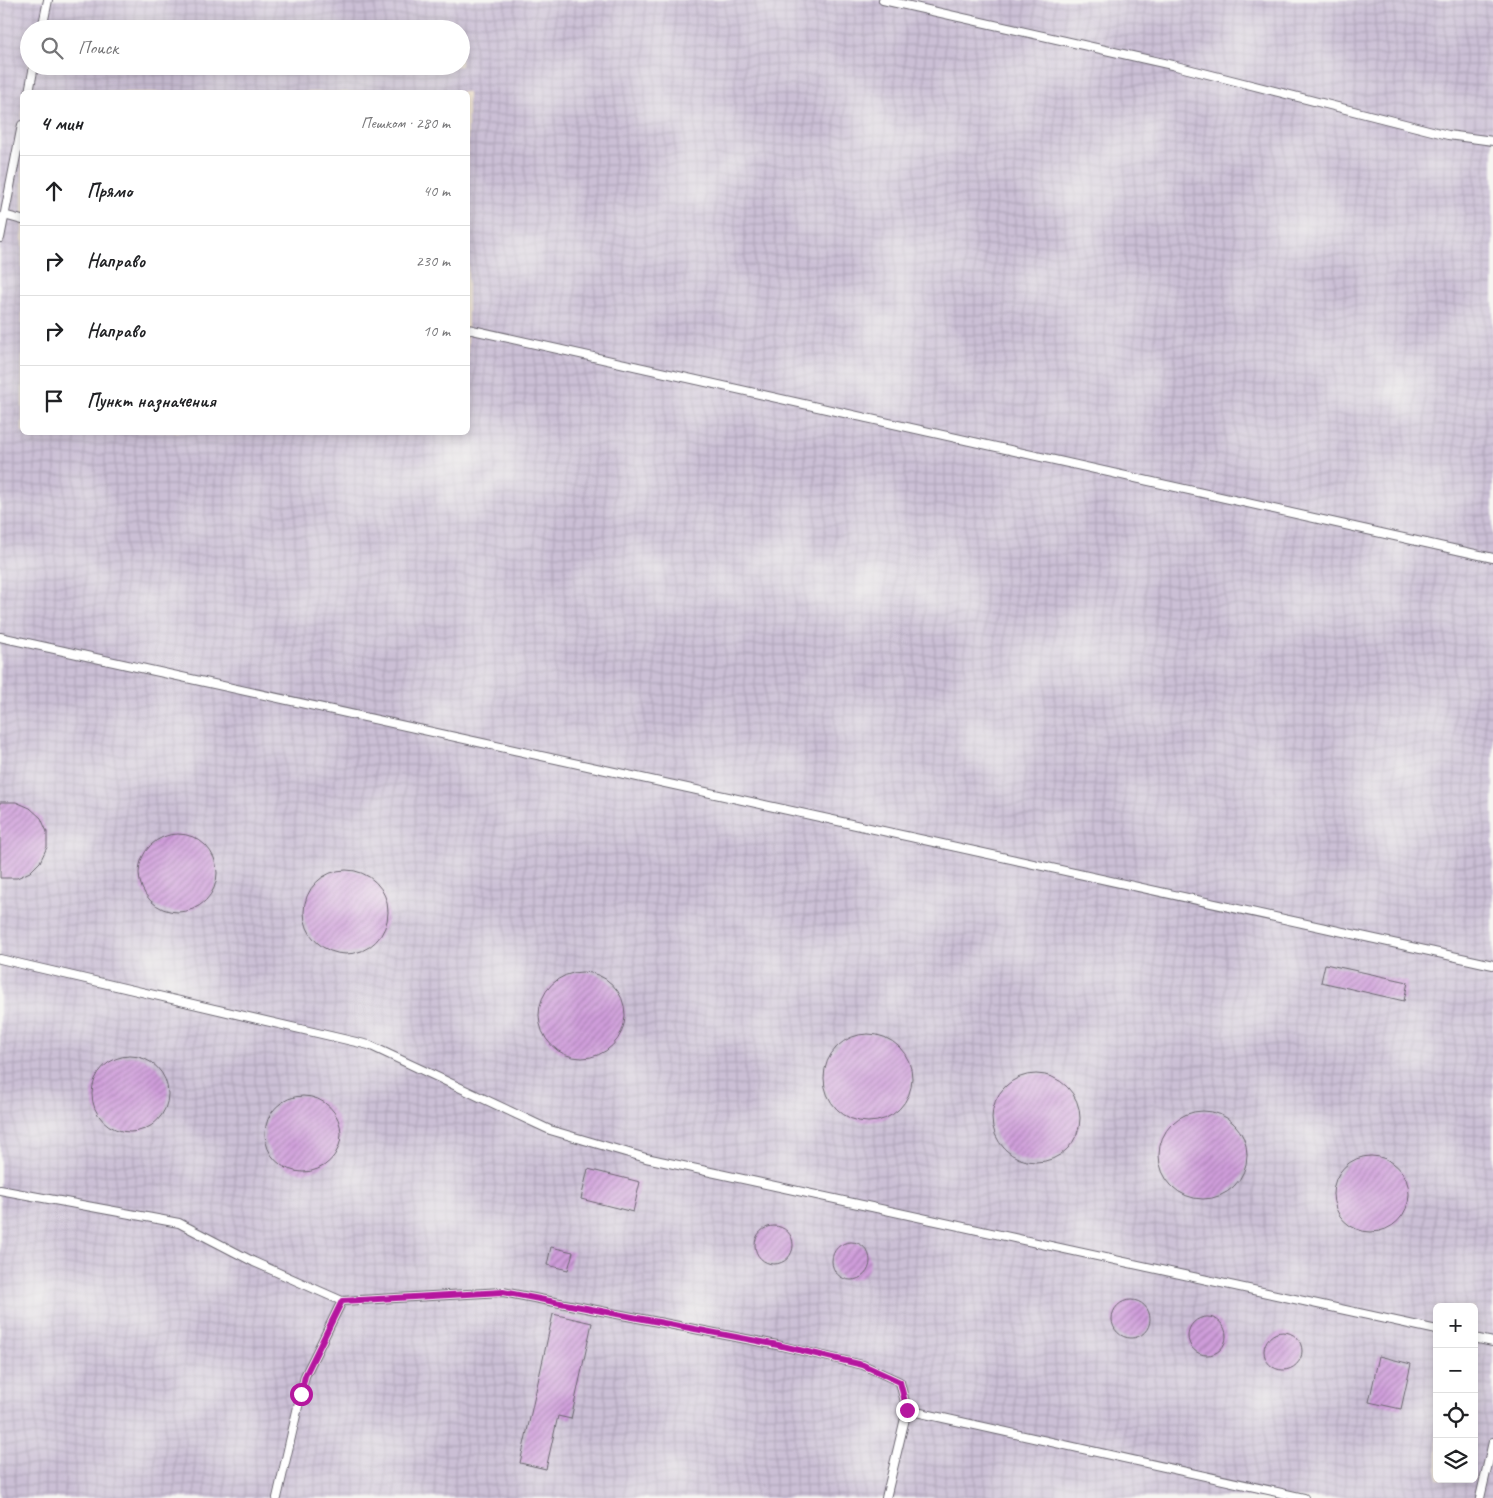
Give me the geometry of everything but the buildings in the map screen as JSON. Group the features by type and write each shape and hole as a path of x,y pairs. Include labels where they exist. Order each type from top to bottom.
{"lane":[{"path":"44,20 48,0"},
{"path":"883,0 1172,65 1448,135 1493,141"},
{"path":"29,90 32,75"},
{"path":"0,238 20,135"},
{"path":"4,215 20,219"},
{"path":"470,329 1493,558"},
{"path":"0,637 1493,966"},
{"path":"0,959 369,1045 550,1130 646,1158 1433,1329"},
{"path":"0,1190 179,1223 254,1262 342,1301 503,1292 658,1321 863,1365 900,1382 907,1410 886,1498"},
{"path":"277,1498 305,1376 342,1301"},
{"path":"1478,1339 1493,1342"},
{"path":"907,1410 1304,1498"},
{"path":"1480,1498 1493,1442"}],"shaded area":[{"path":"0,0 1493,0 1493,1498 0,1498"}],"route":[{"path":"301,1394 305,1376 342,1301 503,1292 778,1345 863,1365 900,1382 907,1410"}]}
